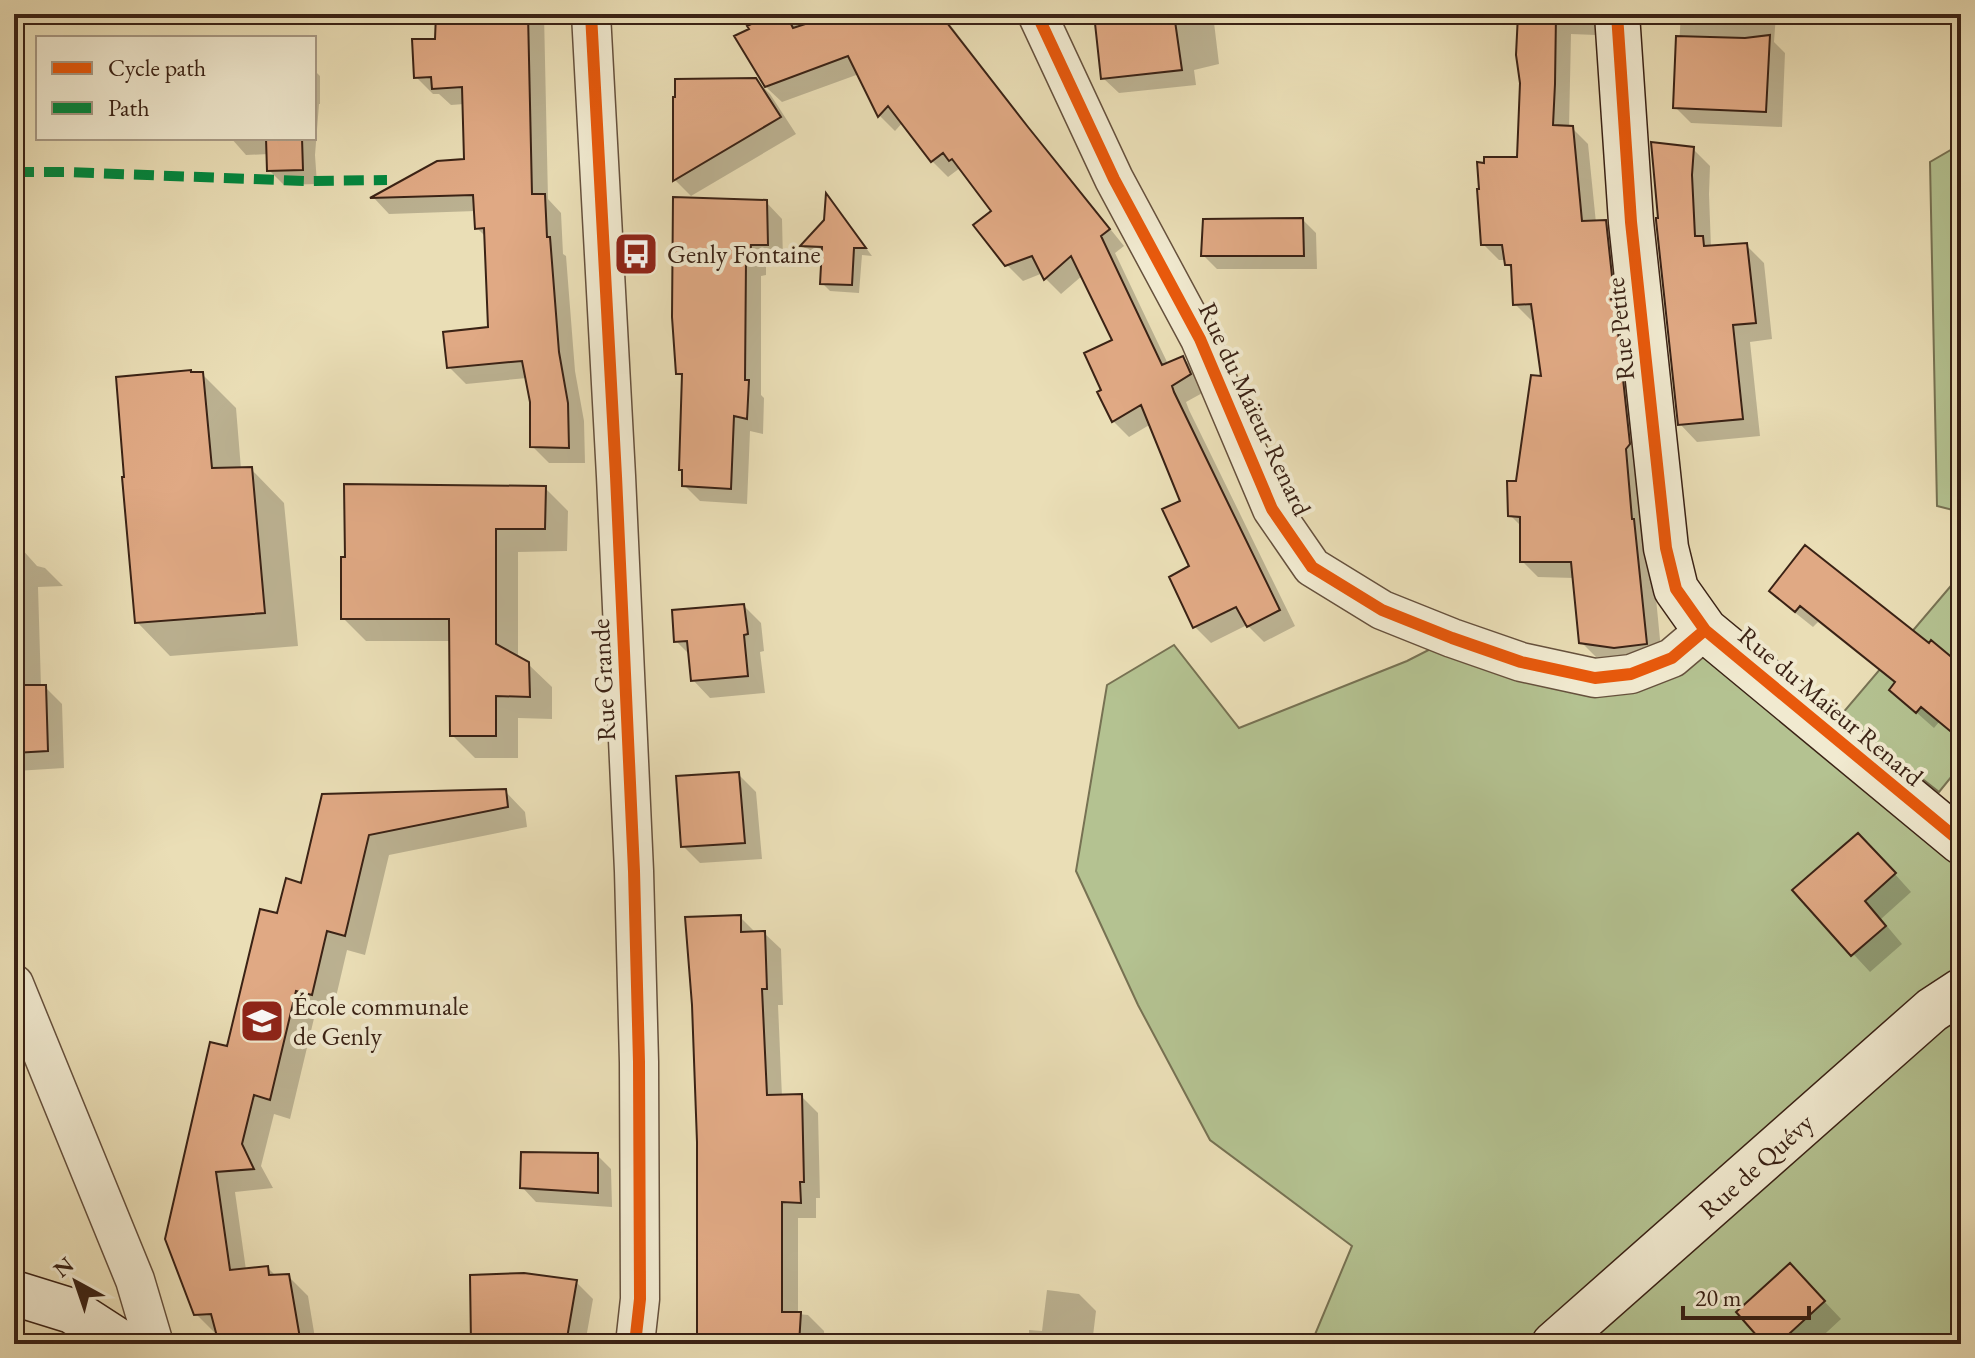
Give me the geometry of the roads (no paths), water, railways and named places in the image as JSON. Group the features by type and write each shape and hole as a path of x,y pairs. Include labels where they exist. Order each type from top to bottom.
{"street":[{"name":"Rue Grande","path":"591,14 634,871 640,1299 635,1344"},
{"name":"Rue du Maïeur Renard","path":"1037,14 1114,179 1200,339 1272,509 1312,567 1382,610 1452,638 1521,662 1595,678 1631,674 1672,658 1705,630 1961,842"},
{"name":"Rue Petite","path":"1617,14 1631,222 1664,538 1676,589 1705,630"},
{"path":"14,984 135,1280 154,1344"},
{"name":"Rue de Quévy","path":"1554,1344 1932,1010 1961,991"},
{"path":"14,1293 72,1311 123,1344"}],"place":[{"name":"Genly Fontaine","path":"636,254"},
{"name":"École communale de Genly","path":"262,1021"}]}
